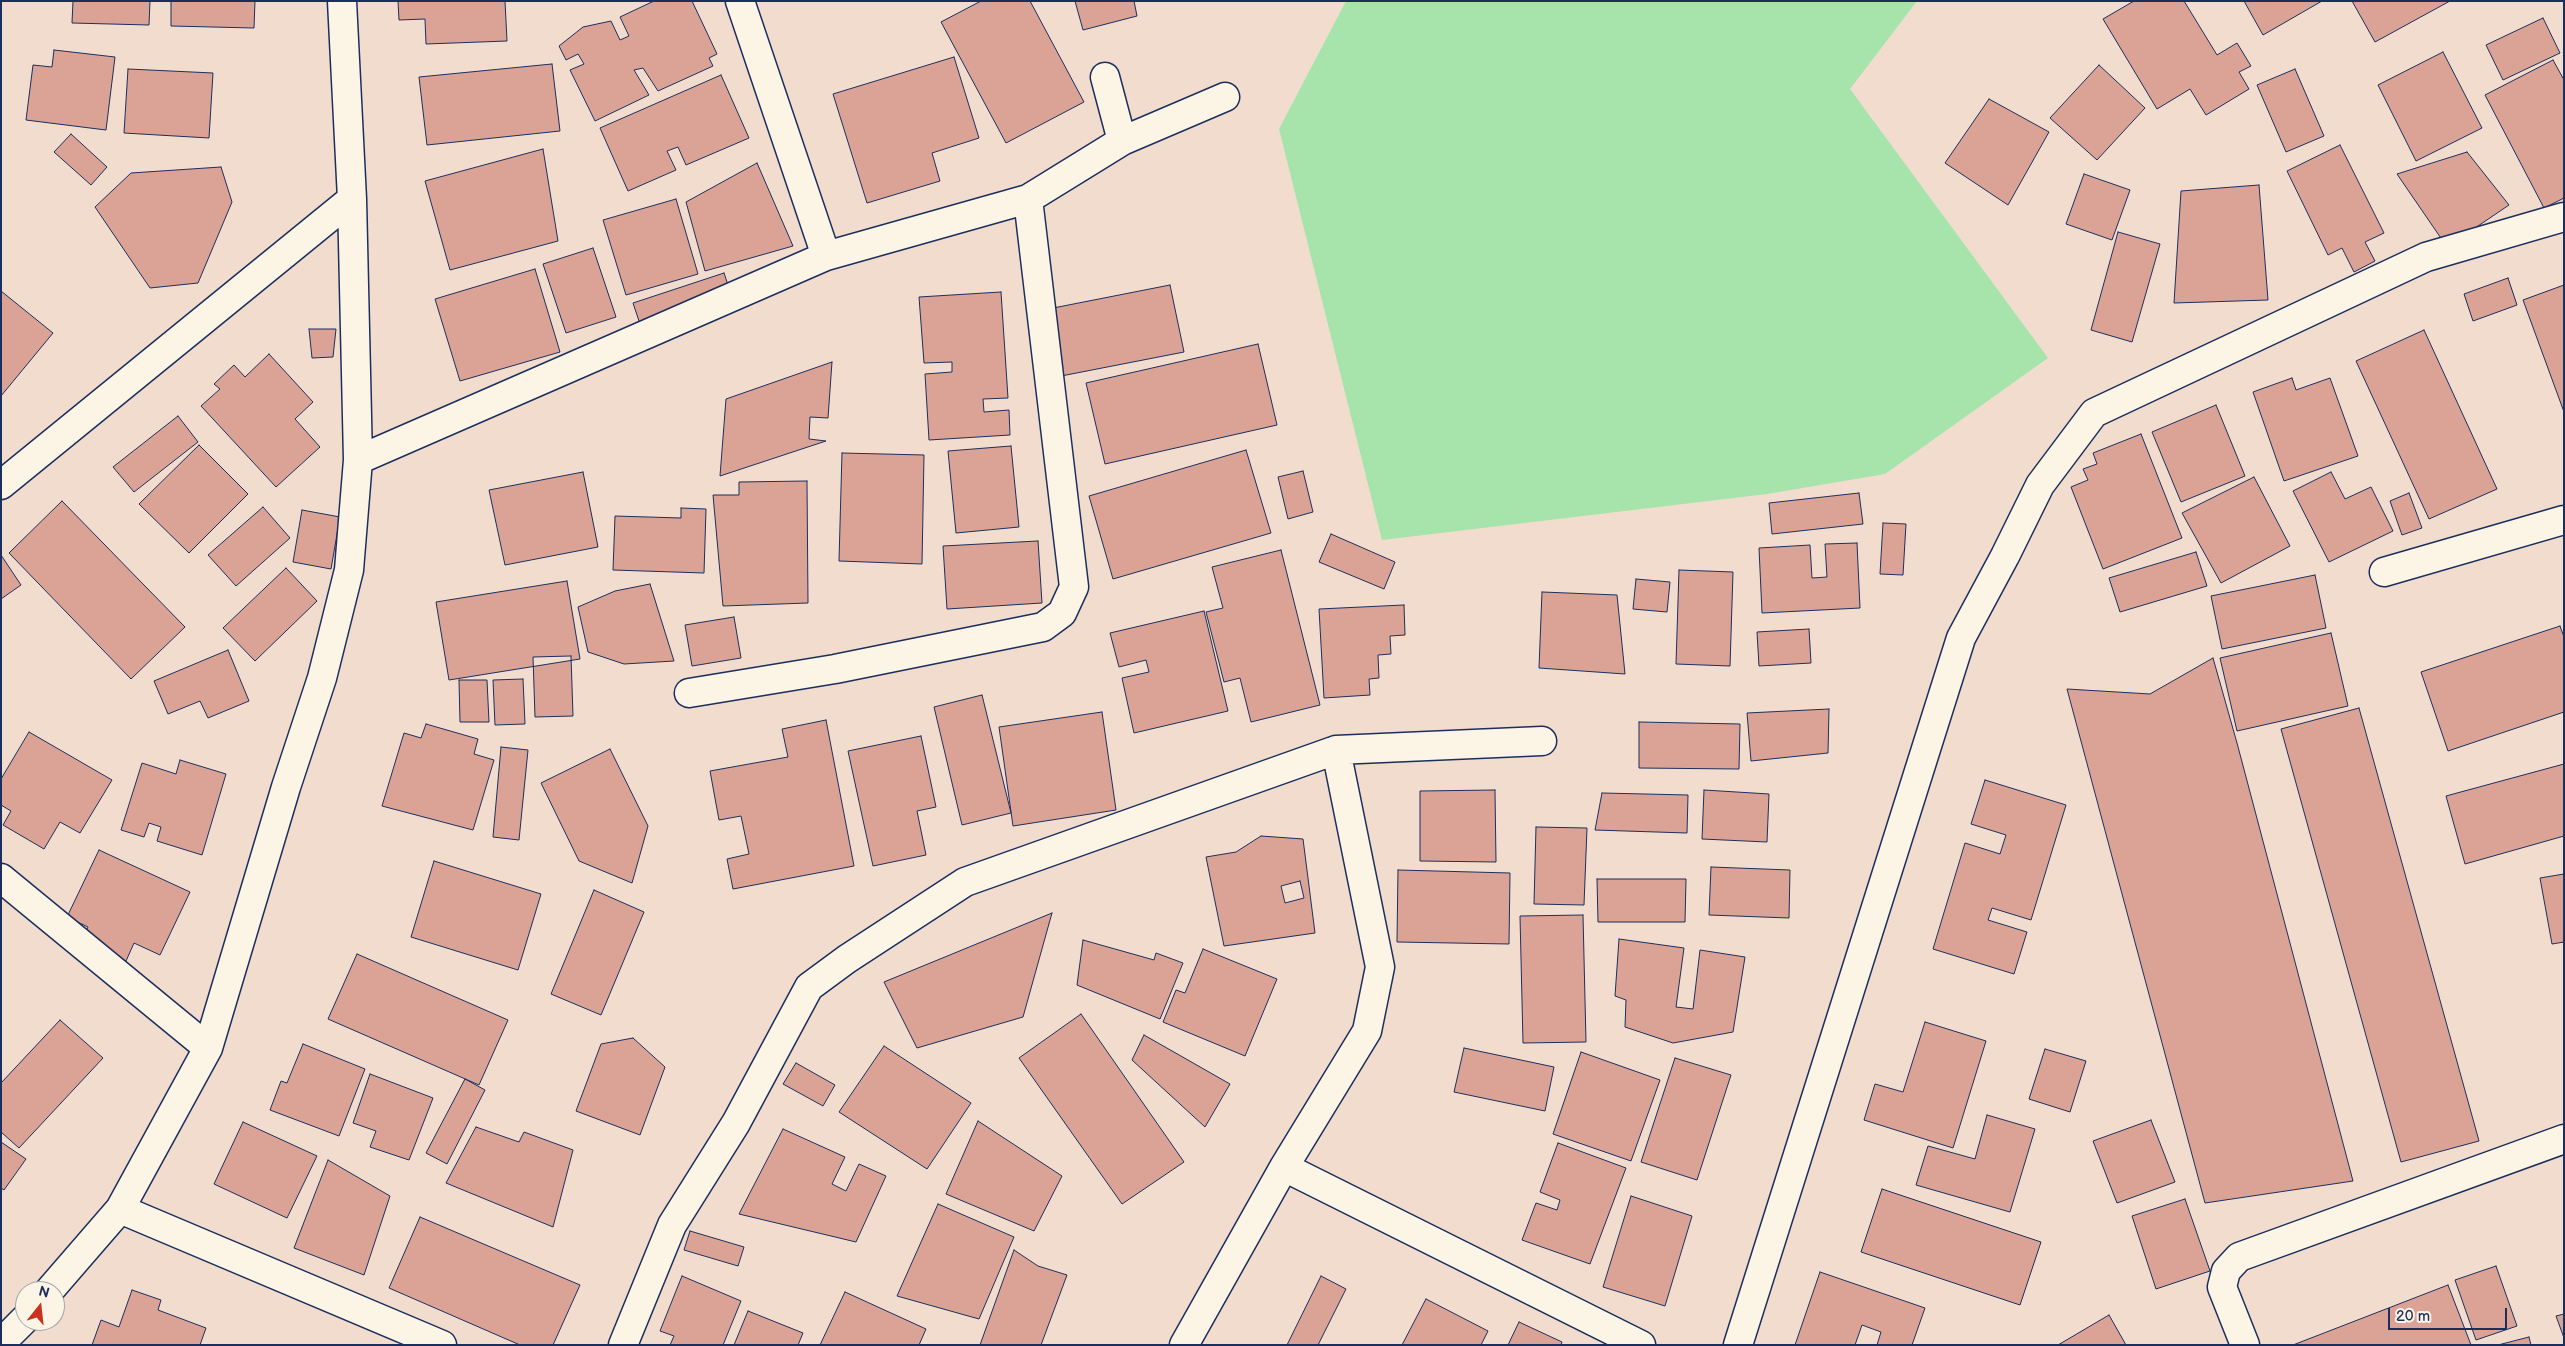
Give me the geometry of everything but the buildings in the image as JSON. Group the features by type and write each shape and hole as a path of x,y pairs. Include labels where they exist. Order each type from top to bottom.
{"street":[{"path":"58,1281 120,1209 208,1048 286,787 322,678 349,570 358,460 352,199 342,1"},
{"path":"740,1 826,256"},
{"path":"1105,77 1122,141"},
{"path":"358,460 826,256 1028,199 1122,141 1225,97"},
{"path":"1,485 352,199"},
{"path":"689,692 835,669 1043,627 1062,613 1074,587 1028,199"},
{"path":"1738,1345 1961,638 2040,485 2094,413 2426,257 2564,217"},
{"path":"2384,572 2564,520"},
{"path":"623,1345 672,1225 736,1123 809,987 847,959 965,882 1336,750 1542,741"},
{"path":"1184,1345 1284,1167 1366,1031 1380,967 1336,750"},
{"path":"1,878 208,1048"},
{"path":"2245,1345 2222,1287 2226,1271 2239,1258 2564,1139"},
{"path":"1284,1167 1641,1345"},
{"path":"120,1209 442,1345"},
{"path":"1,1343 15,1329"}],"green space":[{"path":"1346,1 1917,1 1850,89 2048,358 1885,474 1767,494 1382,540 1279,129"}]}
